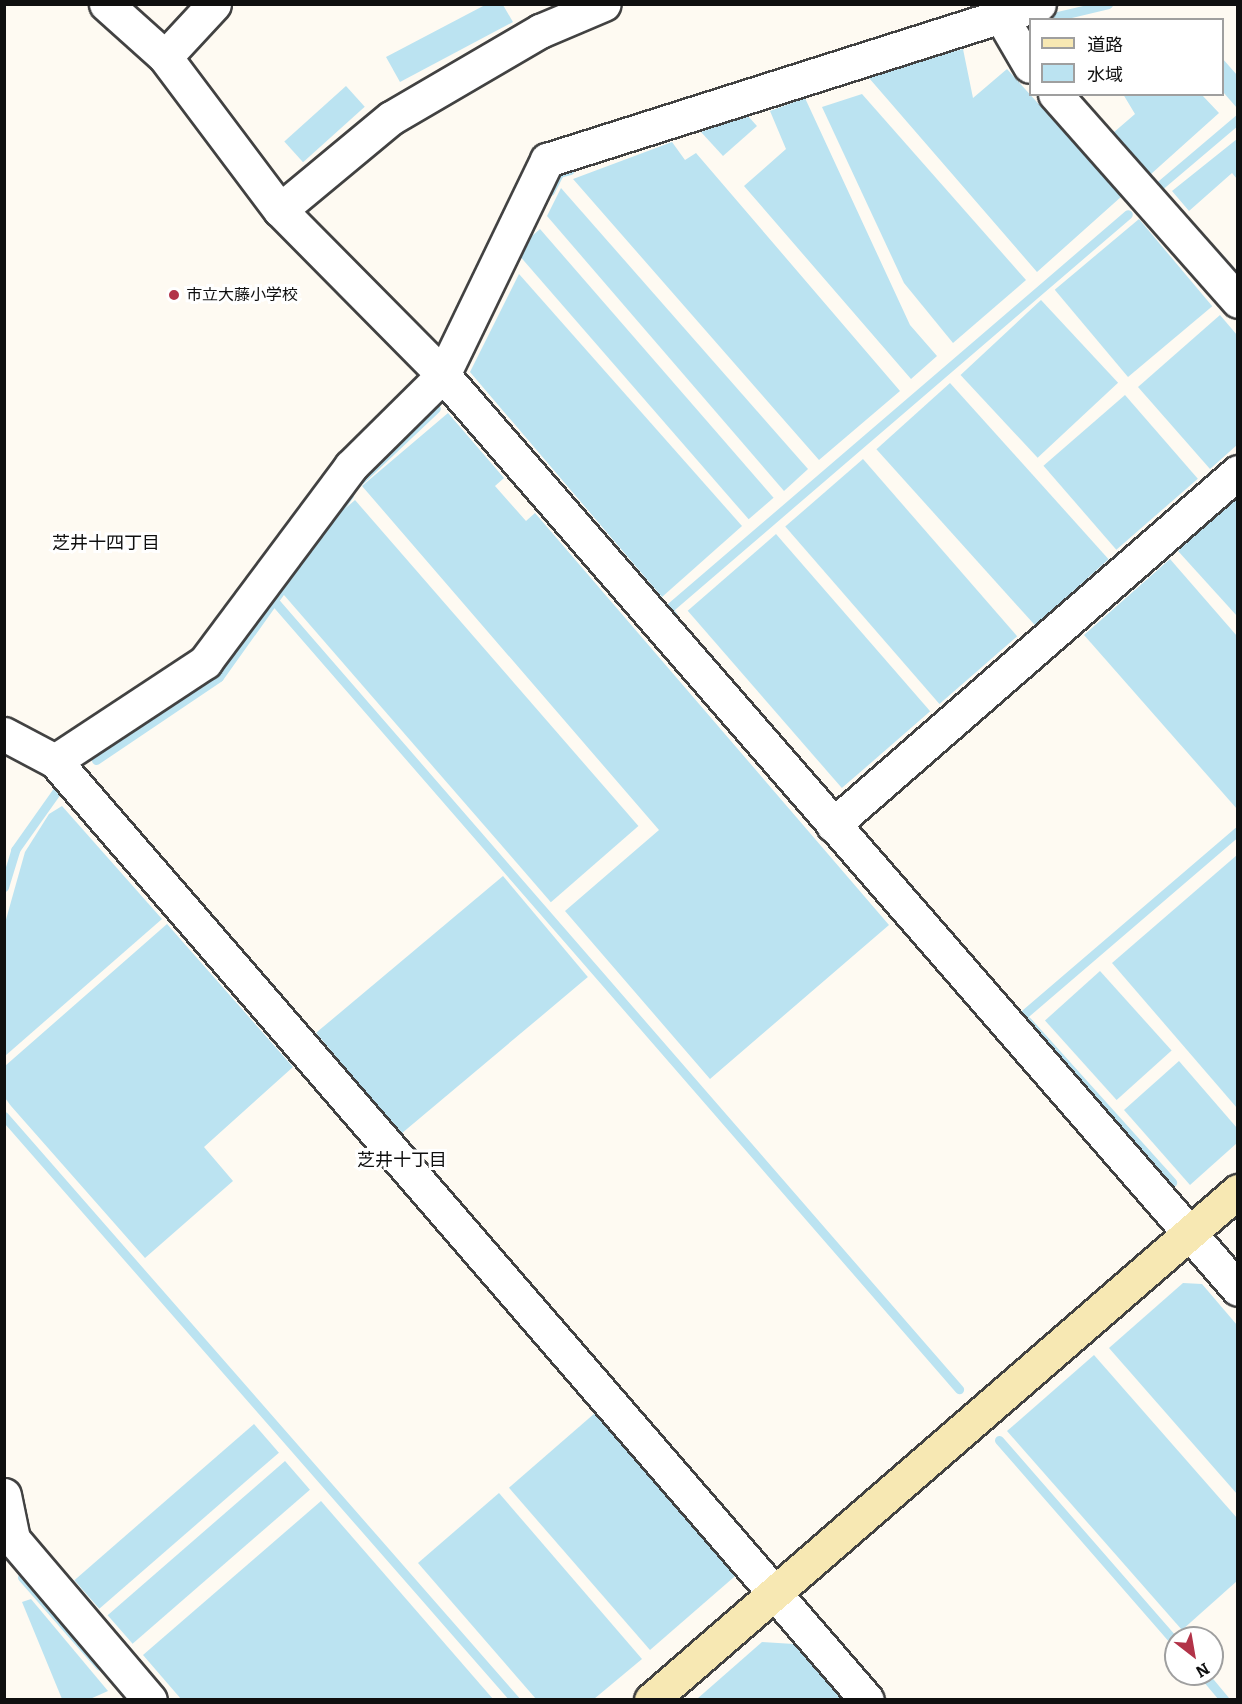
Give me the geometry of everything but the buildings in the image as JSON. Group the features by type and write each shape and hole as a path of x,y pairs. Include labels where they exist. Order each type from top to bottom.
{"street":[{"path":"106,4 165,57 280,210 443,375 832,825 1238,1289"},
{"path":"165,57 214,4"},
{"path":"280,210 391,118 540,31 604,4"},
{"path":"54,761 205,662 351,466 443,375 548,160 999,13 1039,4"},
{"path":"999,13 1029,64"},
{"path":"1057,96 1238,301"},
{"path":"832,825 1238,472"},
{"path":"4,734 54,761 867,1700"},
{"path":"651,1700 1238,1191"},
{"path":"4,1495 13,1539 150,1700"}],"water":[{"path":"485,5 503,5 513,22 400,82 386,57"},
{"path":"963,49 973,98 1007,69 1029,96 1122,196 1037,272 869,78 881,70"},
{"path":"1224,60 1237,75 1237,108 1224,93"},
{"path":"346,86 365,107 303,162 284,142"},
{"path":"862,94 1026,280 953,343 904,283 822,107"},
{"path":"1124,96 1203,96 1219,113 1151,174 1113,133 1135,114"},
{"path":"805,98 910,325 937,356 911,379 744,186 786,149 770,111"},
{"path":"747,115 757,126 723,156 701,132"},
{"path":"1237,139 1237,179 1232,173 1189,211 1172,191"},
{"path":"672,142 685,160 696,153 900,391 819,460 573,179"},
{"path":"561,188 808,469 784,491 547,216"},
{"path":"1139,219 1212,306 1128,377 1055,290"},
{"path":"540,229 774,498 749,519 515,251"},
{"path":"519,274 742,526 662,597 470,372"},
{"path":"1041,300 1118,383 1038,458 961,375"},
{"path":"1220,315 1237,335 1237,445 1210,469 1138,387"},
{"path":"950,383 1109,559 1035,625 876,449"},
{"path":"1125,395 1198,479 1116,550 1043,466"},
{"path":"448,413 504,478 495,486 526,521 535,513 889,925 710,1079 565,911 659,830 362,486"},
{"path":"863,459 1017,636 939,704 785,527"},
{"path":"1237,498 1237,616 1178,551"},
{"path":"355,500 638,826 551,902 267,576"},
{"path":"776,534 930,711 842,788 688,611"},
{"path":"1170,559 1237,636 1237,809 1084,635"},
{"path":"62,806 162,919 5,1056 5,923 25,852 49,814"},
{"path":"1237,855 1237,1108 1112,963"},
{"path":"503,876 588,977 401,1134 316,1033"},
{"path":"167,924 293,1067 204,1147 233,1181 145,1258 5,1098 5,1066"},
{"path":"1100,971 1172,1051 1117,1100 1045,1021"},
{"path":"1179,1061 1237,1128 1237,1143 1190,1185 1124,1110"},
{"path":"1183,1283 1202,1284 1237,1325 1237,1494 1109,1348"},
{"path":"1094,1355 1237,1518 1237,1581 1186,1626 1178,1626 1007,1431"},
{"path":"595,1413 736,1575 650,1650 509,1488"},
{"path":"254,1424 279,1453 99,1609 74,1580"},
{"path":"285,1461 310,1490 133,1644 108,1615"},
{"path":"499,1493 642,1659 594,1699 536,1699 418,1563"},
{"path":"321,1501 493,1699 181,1699 143,1655"},
{"path":"31,1599 108,1691 90,1699 62,1699 22,1602"},
{"path":"762,1642 794,1644 843,1699 697,1699"}],"waterway":[{"path":"1049,18 1108,4"},
{"path":"1159,186 1238,119"},
{"path":"550,191 559,173 570,170"},
{"path":"673,616 668,609 1128,214"},
{"path":"361,479 436,408"},
{"path":"96,760 219,677 349,495"},
{"path":"275,602 959,1389"},
{"path":"4,887 15,850 56,792"},
{"path":"1022,1016 1238,831"},
{"path":"1027,1021 1172,1182"},
{"path":"4,1116 515,1700"},
{"path":"999,1440 1164,1629"},
{"path":"22,1577 100,1666"},
{"path":"1213,1686 1225,1700"}],"place":[{"name":"市立大藤小学校","path":"174,295"}],"district":[{"name":"芝井十四丁目","path":"106,543"},
{"name":"芝井十丁目","path":"402,1160"}]}
